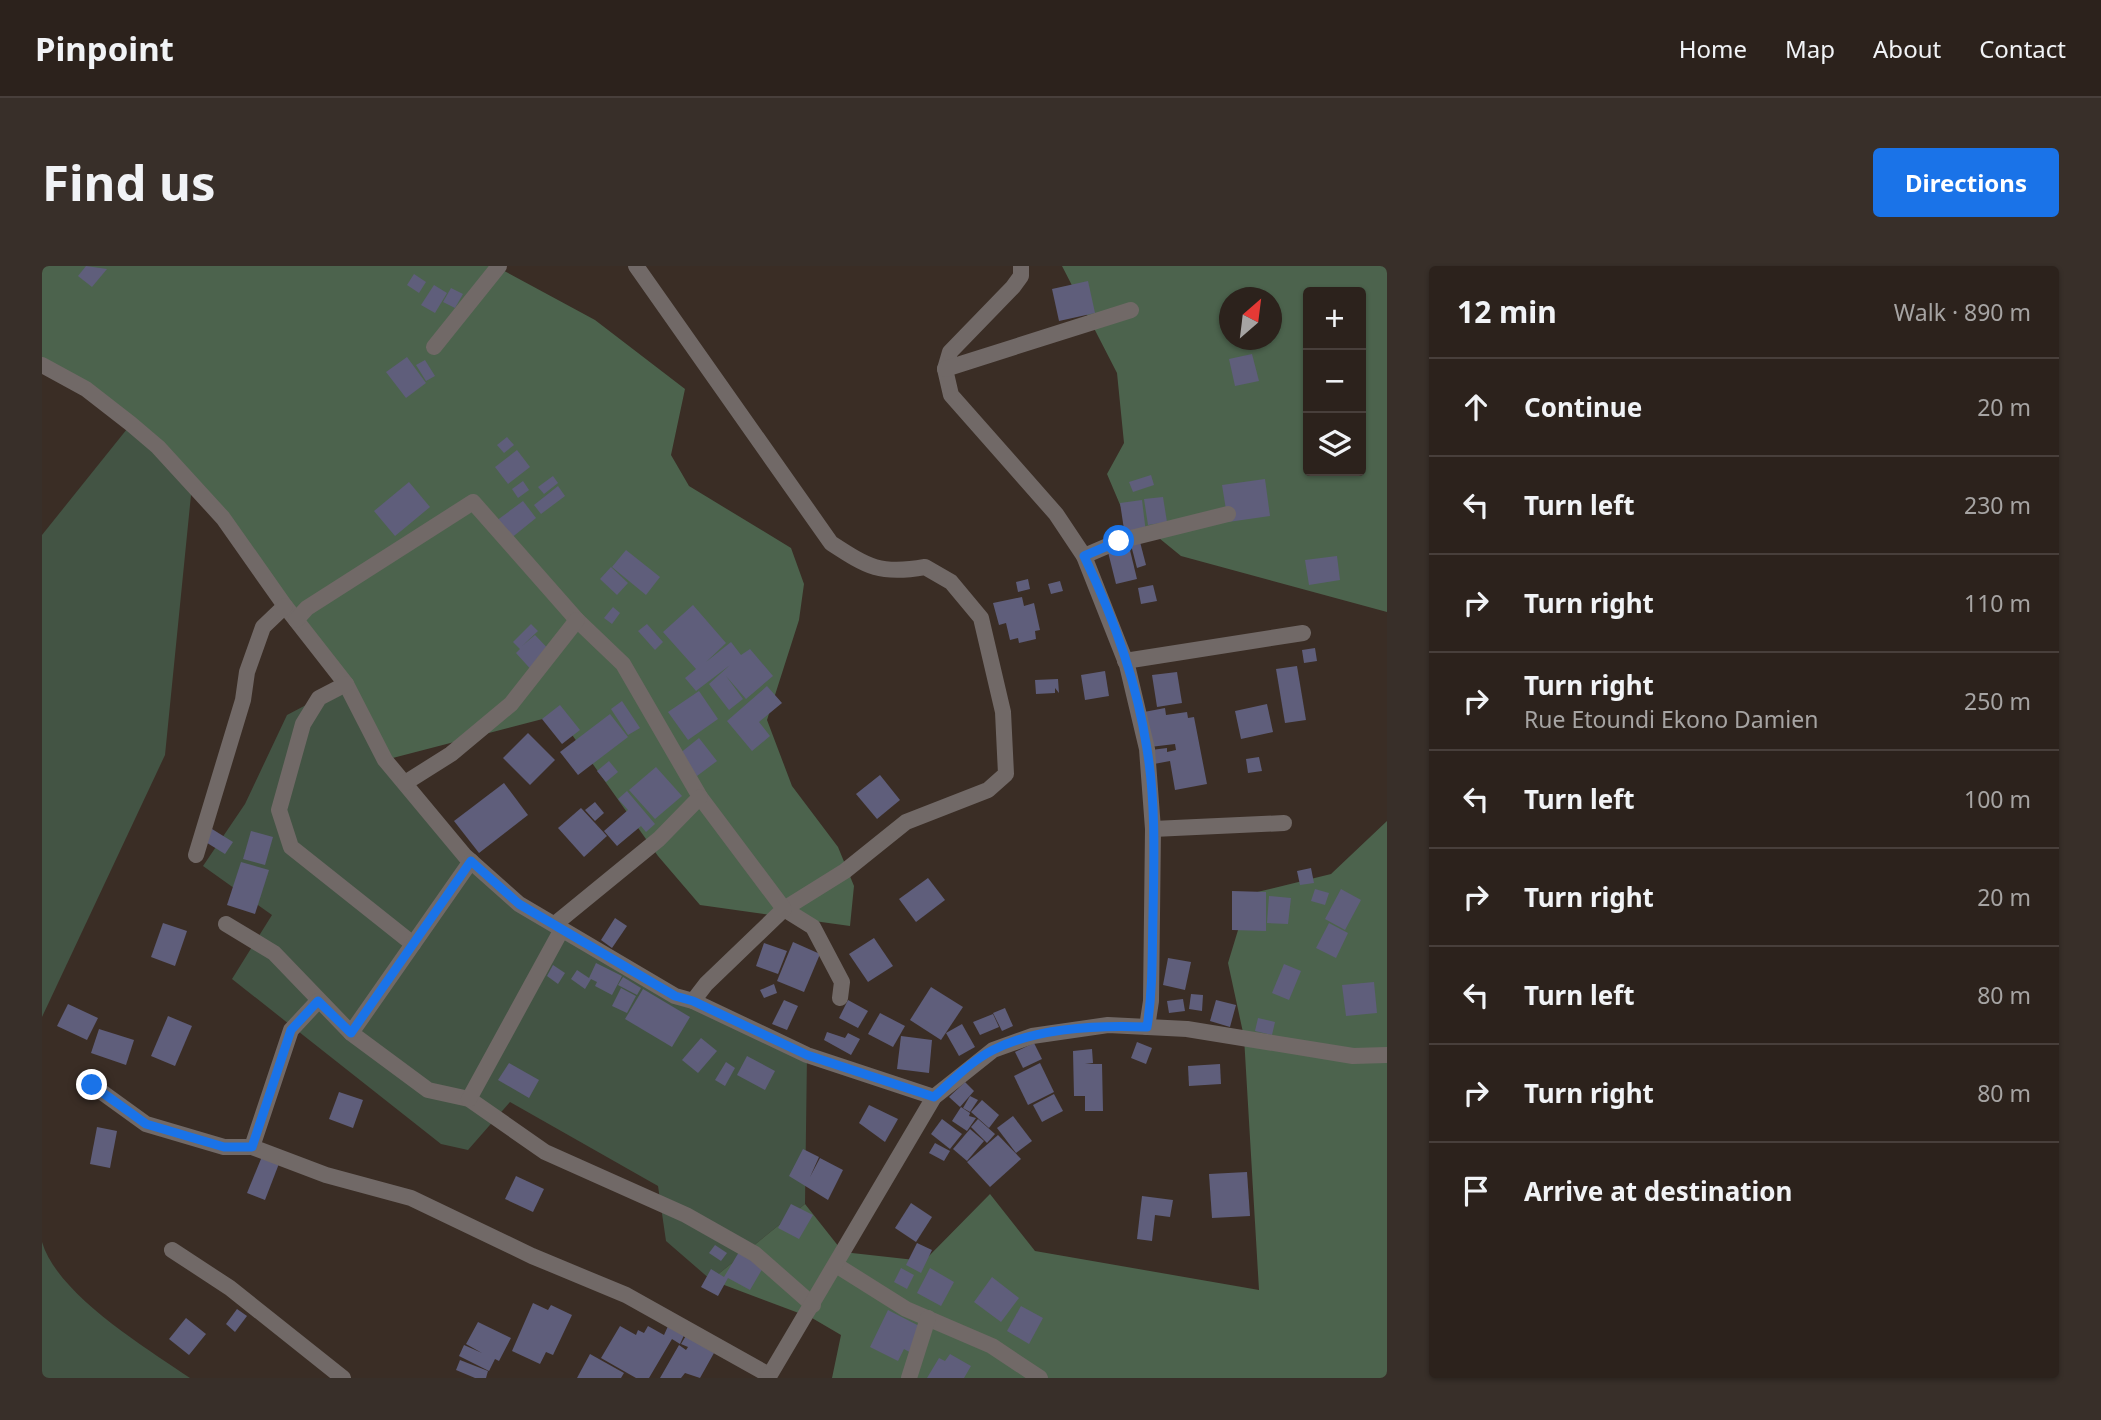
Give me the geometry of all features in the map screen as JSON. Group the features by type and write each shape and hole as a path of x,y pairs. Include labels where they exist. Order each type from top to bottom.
{"street":[{"path":"434,347 499,266"},
{"path":"636,266 831,543 859,561 894,573 925,567 951,582 981,618 1003,712 1006,774 988,790 906,822 845,871 785,909 706,984 693,1001"},
{"path":"1021,266 1021,276 1013,287 950,352 945,369 951,395 1049,505 1084,556 1125,662 1147,749 1153,829 1151,1001 1147,1027"},
{"path":"945,369 1131,310"},
{"path":"42,365 86,389 158,447 223,518 285,606 346,684 385,760 471,861 519,904 675,996 693,1001 807,1055 934,1097"},
{"path":"296,620 307,608 473,502 577,620 623,664 700,797 785,909 813,928 842,982 840,998"},
{"path":"1084,556 1119,541 1228,514"},
{"path":"196,855 243,699 247,672 263,627 285,606"},
{"path":"405,783 450,754 512,704 577,620"},
{"path":"1125,662 1303,632"},
{"path":"346,684 319,698 303,724 279,810 291,847 413,944"},
{"path":"469,1099 558,927 659,839 700,797"},
{"path":"1153,829 1284,823"},
{"path":"351,1033 471,861"},
{"path":"226,924 274,953 351,1033 428,1090 469,1099 544,1152 685,1215 755,1254 813,1305"},
{"path":"252,1147 291,1030 318,1001"},
{"path":"92,1085 146,1124 224,1147 252,1147 326,1175 411,1198 533,1256 626,1295 769,1377 934,1097 993,1050 1032,1037 1108,1025 1244,1037 1353,1056 1387,1055"},
{"path":"172,1250 230,1288 343,1378"},
{"path":"836,1265 906,1309 992,1346 1040,1378"},
{"path":"909,1378 928,1318"}],"green space":[{"path":"42,266 495,266 595,320 685,389 671,455 689,486 791,548 804,584 799,620 767,720 792,786 838,847 854,886 850,926 700,905 658,856 558,715 385,760 346,684 223,518 158,447 42,365"},
{"path":"1062,266 1387,266 1387,612 1181,556 1121,507 1107,474 1124,443 1117,373"},
{"path":"131,424 192,485 165,755 42,1017 42,535"},
{"path":"346,684 385,760 519,904 675,996 807,1055 805,1204 711,1280 666,1241 658,1186 510,1102 468,1150 441,1144 232,979 272,915 203,866 245,804 287,715"},
{"path":"1387,821 1387,1378 832,1378 841,1335 812,1318 711,1280 805,1204 843,1252 924,1261 990,1194 1035,1251 1259,1290 1244,1037 1228,963 1249,894 1331,874"},
{"path":"42,1242 51,1262 84,1300 128,1335 190,1378 42,1378"}],"building":[{"path":"86,266 107,269 92,287 78,276"},
{"path":"414,274 426,282 419,293 407,285"},
{"path":"1088,281 1095,313 1059,321 1052,289"},
{"path":"434,285 447,293 435,313 421,305"},
{"path":"451,288 463,294 455,308 443,302"},
{"path":"1252,354 1259,381 1235,386 1229,359"},
{"path":"407,357 426,383 406,398 386,372"},
{"path":"425,360 435,376 426,381 416,365"},
{"path":"507,437 514,445 504,453 497,445"},
{"path":"517,450 530,467 508,484 495,467"},
{"path":"1151,475 1154,485 1133,492 1129,482"},
{"path":"553,476 558,483 544,494 538,487"},
{"path":"1265,479 1270,516 1228,522 1222,485"},
{"path":"523,481 529,490 518,498 512,489"},
{"path":"409,482 430,507 395,536 374,511"},
{"path":"558,486 565,496 541,514 534,505"},
{"path":"1163,497 1167,522 1148,525 1144,499"},
{"path":"1142,500 1146,533 1125,536 1120,503"},
{"path":"523,501 536,518 510,539 496,521"},
{"path":"1140,542 1146,565 1137,568 1131,545"},
{"path":"1129,546 1137,579 1116,584 1108,552"},
{"path":"626,550 660,577 646,595 612,567"},
{"path":"1337,556 1340,580 1309,585 1305,560"},
{"path":"611,567 628,583 617,595 600,579"},
{"path":"1028,579 1030,589 1018,592 1016,582"},
{"path":"1060,581 1063,591 1051,594 1048,584"},
{"path":"1153,585 1157,601 1141,604 1138,588"},
{"path":"1022,597 1024,606 1034,603 1040,630 1035,631 1036,639 1019,643 1018,638 1010,640 1006,623 999,625 993,603"},
{"path":"693,605 726,643 706,662 731,642 741,655 750,649 773,676 746,699 726,676 743,699 729,710 709,684 730,665 696,691 685,678 696,669 663,632"},
{"path":"613,607 620,613 612,624 604,618"},
{"path":"531,624 538,631 522,646 535,635 555,656 535,674 516,653 520,649 513,642"},
{"path":"647,624 663,642 655,650 638,631"},
{"path":"1315,648 1317,661 1304,663 1302,650"},
{"path":"1297,666 1306,720 1285,723 1276,669"},
{"path":"1105,671 1109,696 1085,700 1081,675"},
{"path":"1177,672 1182,703 1157,707 1152,675"},
{"path":"1058,679 1059,693 1055,688 1055,693 1036,694 1035,680"},
{"path":"767,686 782,703 759,722 770,736 752,751 727,721"},
{"path":"699,691 718,719 688,740 668,712"},
{"path":"622,701 640,728 628,735 611,709"},
{"path":"1267,704 1273,732 1241,739 1235,711"},
{"path":"560,705 580,730 562,744 542,719"},
{"path":"1165,708 1166,715 1187,712 1188,718 1194,717 1207,784 1175,790 1170,761 1154,764 1151,750 1176,750 1175,744 1150,747 1144,712"},
{"path":"610,714 628,737 578,775 560,752"},
{"path":"528,733 555,760 530,785 503,758"},
{"path":"699,738 717,761 697,776 679,754"},
{"path":"1259,757 1262,771 1248,773 1246,759"},
{"path":"609,761 618,772 606,782 597,771"},
{"path":"656,767 682,796 655,819 629,790"},
{"path":"880,775 900,800 877,819 856,794"},
{"path":"504,783 528,815 479,853 454,821"},
{"path":"627,791 655,824 646,832 641,826 617,846 604,831 628,810 618,799"},
{"path":"595,802 604,813 595,821 585,810"},
{"path":"581,808 607,836 584,857 558,828"},
{"path":"212,829 233,842 225,854 204,841"},
{"path":"251,831 273,837 265,865 243,859"},
{"path":"241,862 269,870 255,914 227,905"},
{"path":"1311,868 1314,883 1300,885 1297,871"},
{"path":"928,878 945,900 916,922 899,899"},
{"path":"1315,889 1329,893 1325,905 1311,901"},
{"path":"1341,889 1361,900 1345,930 1325,919"},
{"path":"1232,891 1266,892 1266,931 1232,930"},
{"path":"1269,896 1291,898 1288,924 1267,923"},
{"path":"615,918 627,926 612,948 601,940"},
{"path":"163,923 187,931 175,966 151,957"},
{"path":"1329,923 1348,933 1336,958 1316,948"},
{"path":"874,938 893,966 868,982 849,954"},
{"path":"793,942 820,954 804,992 777,981"},
{"path":"764,943 787,951 778,974 756,966"},
{"path":"1168,958 1191,962 1185,990 1163,985"},
{"path":"596,963 622,976 612,995 595,986 597,982 591,979 585,989 571,979 577,970 589,978"},
{"path":"1284,964 1301,971 1289,1000 1272,993"},
{"path":"553,965 565,973 558,984 547,976"},
{"path":"623,977 641,988 637,995 618,985"},
{"path":"1374,982 1377,1013 1346,1016 1342,985"},
{"path":"774,984 777,993 764,998 760,990"},
{"path":"931,987 963,1007 941,1040 910,1020"},
{"path":"621,988 636,996 627,1013 612,1006"},
{"path":"643,989 690,1017 672,1047 625,1019"},
{"path":"1191,994 1203,995 1202,1011 1189,1009"},
{"path":"1183,999 1185,1011 1169,1013 1167,1001"},
{"path":"784,1000 798,1006 787,1030 772,1024"},
{"path":"848,1000 868,1011 858,1028 839,1018"},
{"path":"1216,1000 1236,1005 1230,1027 1210,1021"},
{"path":"68,1004 98,1018 87,1040 57,1026"},
{"path":"1005,1008 1013,1026 1002,1031 993,1013"},
{"path":"880,1013 905,1026 893,1047 868,1034"},
{"path":"993,1014 999,1027 980,1035 973,1022"},
{"path":"168,1016 192,1026 175,1066 151,1056"},
{"path":"1258,1018 1275,1022 1272,1035 1255,1031"},
{"path":"962,1024 975,1047 959,1056 946,1033"},
{"path":"99,1029 134,1040 126,1065 91,1053"},
{"path":"827,1032 845,1038 848,1033 860,1039 851,1055 824,1040"},
{"path":"901,1036 932,1040 929,1073 897,1069"},
{"path":"701,1038 717,1051 698,1073 682,1060"},
{"path":"1137,1042 1152,1048 1146,1064 1131,1058"},
{"path":"1034,1043 1042,1059 1023,1068 1015,1052"},
{"path":"1092,1049 1093,1063 1085,1064 1102,1064 1103,1111 1085,1111 1085,1096 1074,1096 1073,1051"},
{"path":"747,1056 775,1071 765,1090 737,1075"},
{"path":"726,1062 735,1068 725,1086 715,1080"},
{"path":"509,1063 539,1080 529,1098 498,1080"},
{"path":"1040,1063 1054,1092 1028,1105 1014,1076"},
{"path":"1220,1064 1221,1084 1189,1086 1188,1066"},
{"path":"965,1082 974,1091 960,1107 949,1097"},
{"path":"339,1092 363,1100 353,1128 329,1119"},
{"path":"1054,1094 1063,1111 1042,1122 1033,1105"},
{"path":"970,1096 978,1100 970,1112 963,1108"},
{"path":"982,1100 999,1115 989,1128 971,1112"},
{"path":"869,1105 898,1119 885,1142 859,1123"},
{"path":"961,1107 970,1113 969,1116 976,1118 967,1131 952,1121"},
{"path":"1013,1116 1032,1141 1016,1153 997,1128"},
{"path":"942,1119 962,1134 950,1149 931,1134"},
{"path":"978,1119 995,1134 987,1143 971,1127"},
{"path":"97,1127 117,1131 110,1168 90,1164"},
{"path":"970,1129 984,1141 967,1161 953,1149"},
{"path":"998,1135 1021,1159 990,1187 967,1162"},
{"path":"935,1143 950,1151 944,1161 929,1153"},
{"path":"803,1149 819,1157 810,1177 820,1158 843,1170 828,1200 789,1176"},
{"path":"263,1154 280,1161 265,1200 247,1193"},
{"path":"1247,1172 1250,1216 1212,1218 1209,1174"},
{"path":"516,1176 544,1189 533,1212 505,1199"},
{"path":"1142,1196 1173,1200 1170,1217 1155,1215 1152,1241 1137,1239"},
{"path":"911,1203 932,1217 916,1242 895,1228"},
{"path":"791,1204 813,1215 799,1239 778,1228"},
{"path":"917,1243 932,1250 921,1273 906,1265"},
{"path":"715,1245 727,1253 721,1261 709,1253"},
{"path":"739,1252 764,1266 750,1290 728,1278 718,1296 701,1287 711,1269 724,1277"},
{"path":"901,1268 914,1275 907,1289 894,1282"},
{"path":"930,1268 954,1282 941,1306 917,1293"},
{"path":"992,1277 1019,1298 1001,1322 974,1302"},
{"path":"533,1303 548,1310 551,1305 572,1315 553,1355 546,1352 540,1364 512,1351"},
{"path":"1021,1306 1043,1318 1029,1344 1007,1331"},
{"path":"237,1309 247,1316 235,1332 226,1324"},
{"path":"888,1310 927,1330 915,1355 904,1349 898,1361 870,1347"},
{"path":"186,1318 206,1334 189,1355 169,1339"},
{"path":"478,1322 511,1338 499,1361 495,1359 489,1371 459,1356 464,1345 482,1353 466,1344"},
{"path":"669,1324 685,1333 680,1344 672,1339 649,1378 636,1378 601,1358 620,1326 636,1335 638,1330 644,1333 648,1326 664,1335"},
{"path":"687,1334 714,1353 700,1378 685,1373 681,1378 660,1378 679,1345 686,1350 688,1347 681,1344"},
{"path":"590,1354 624,1373 621,1378 577,1378"},
{"path":"950,1354 971,1366 964,1378 927,1378 939,1358 945,1361"},
{"path":"460,1360 488,1371 486,1378 475,1378 456,1370"}],"route":[{"path":"92,1085 146,1124 224,1147 252,1147 291,1030 318,1001 351,1033 471,861 519,904 675,996 693,1001 807,1055 934,1097 993,1050 1032,1037 1108,1025 1147,1027 1151,1001 1153,829 1147,749 1127,666 1097,582 1084,556 1119,541"}]}
